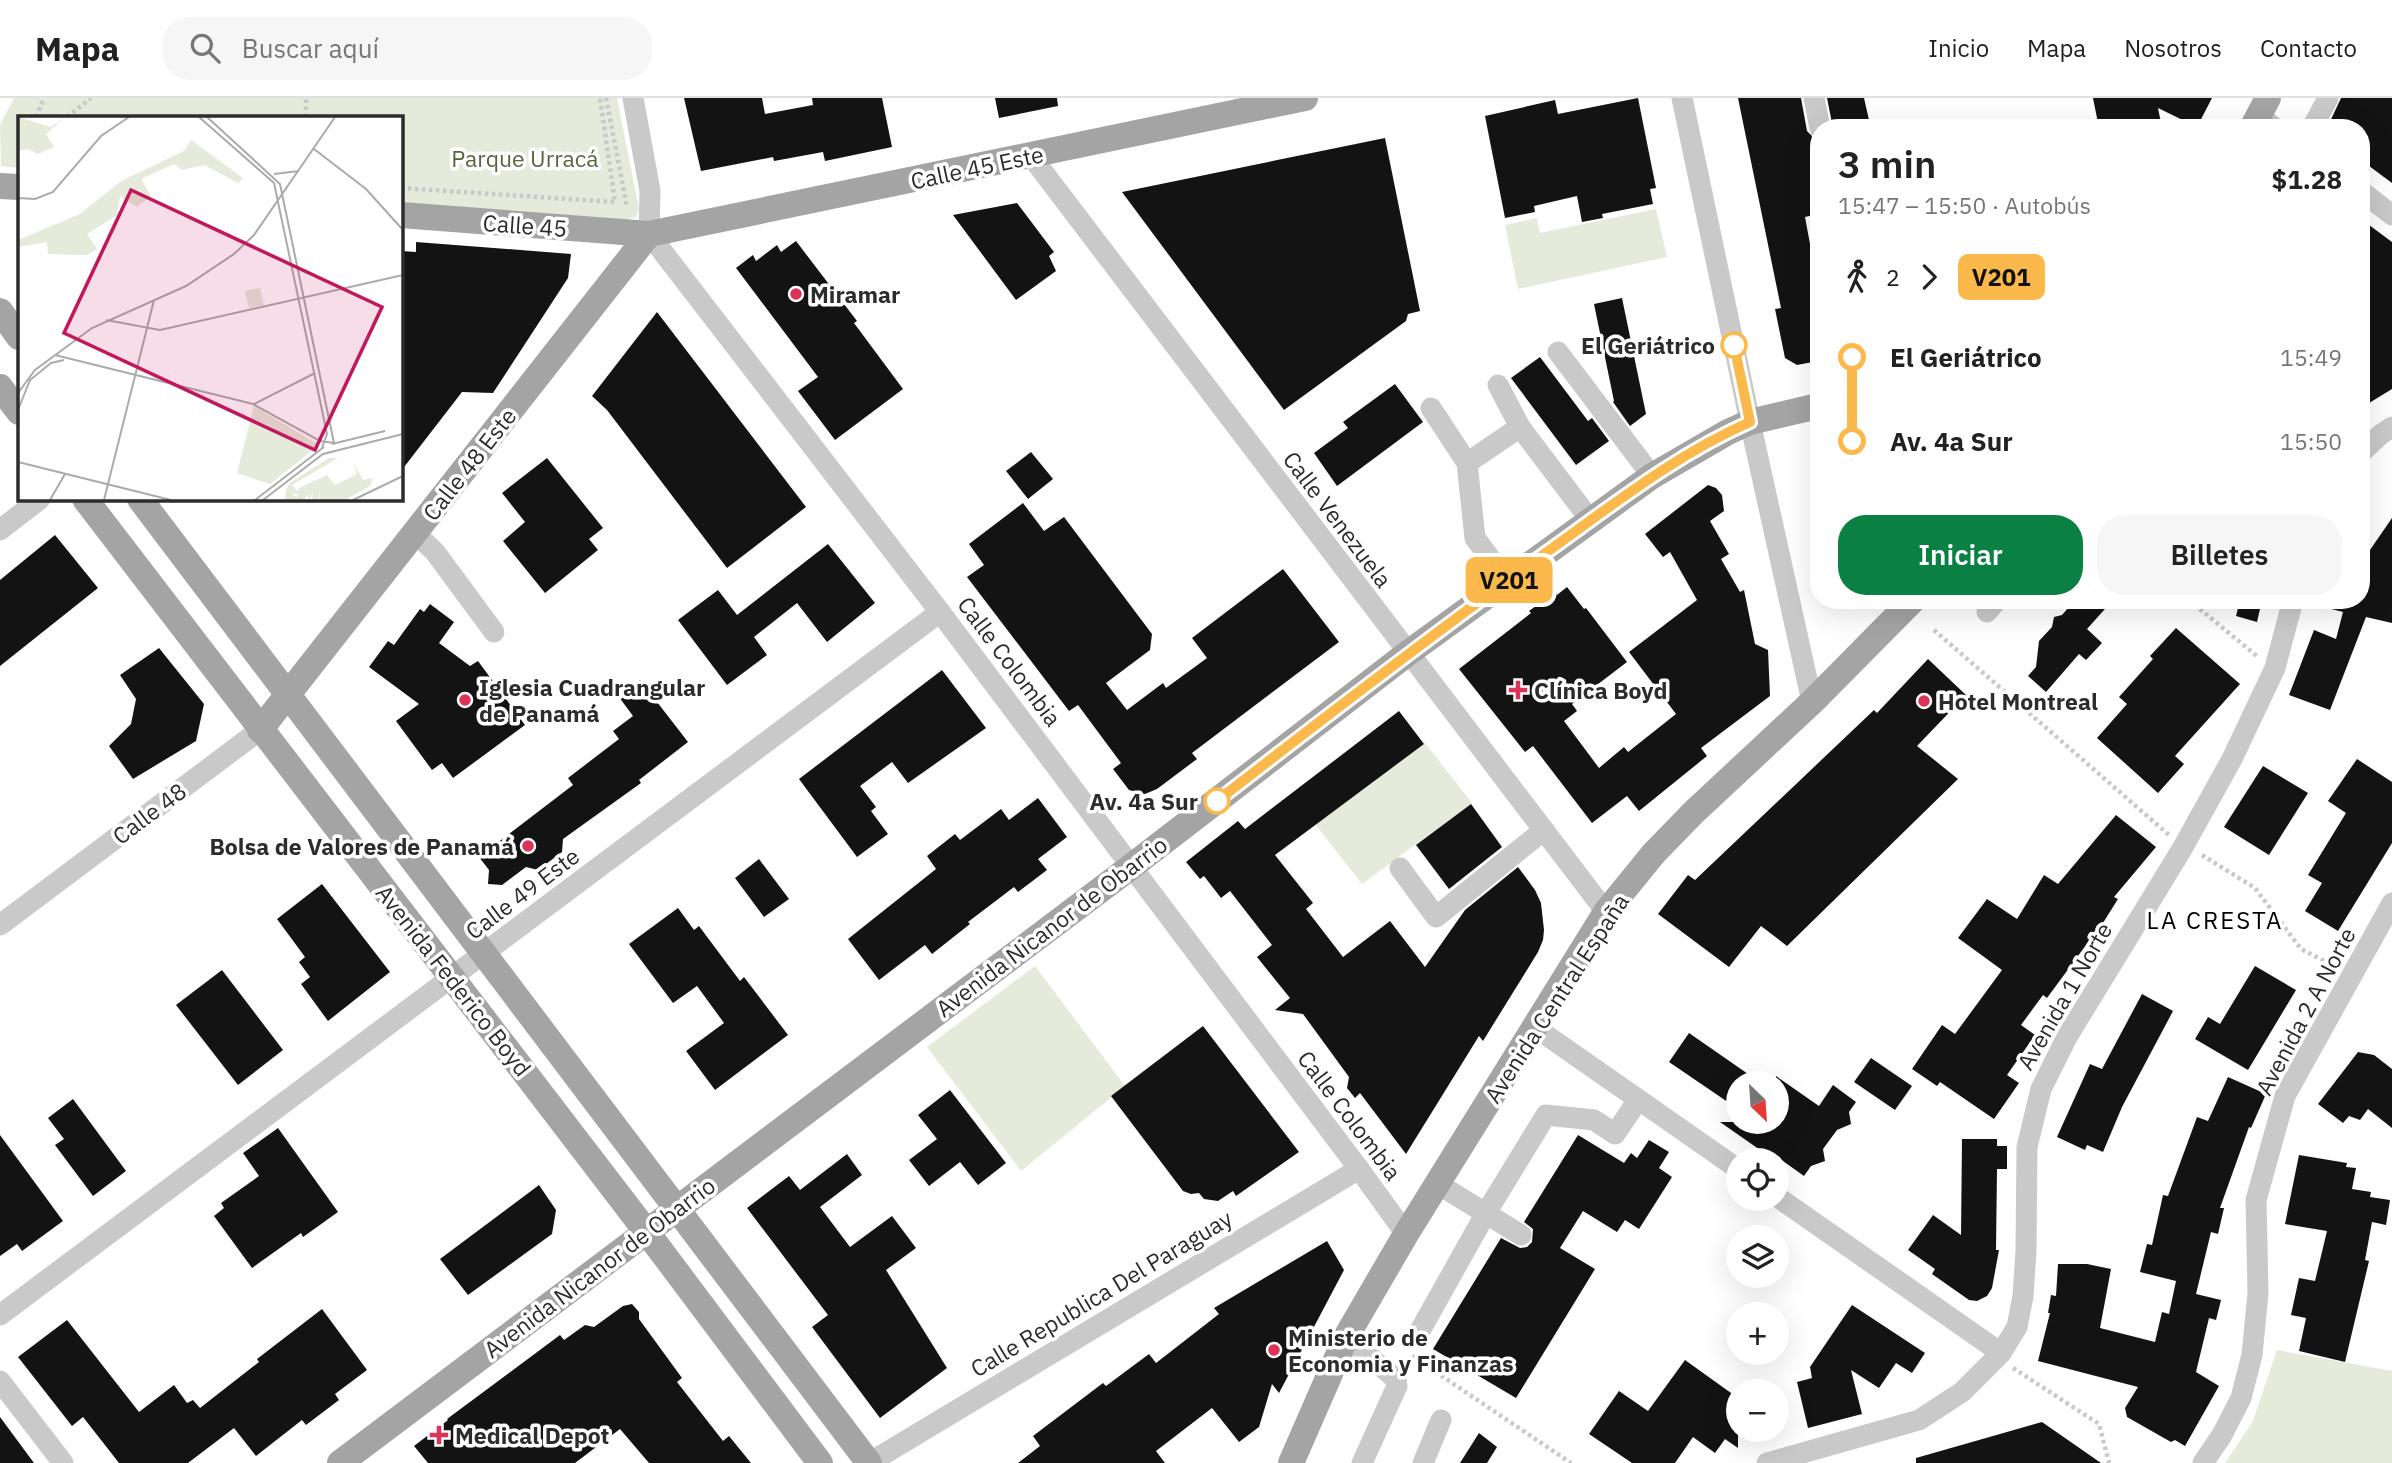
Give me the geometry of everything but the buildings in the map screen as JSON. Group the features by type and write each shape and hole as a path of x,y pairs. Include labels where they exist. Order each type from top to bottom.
{"main road":[{"name":"Calle 45 Este","path":"649,234 1305,98"},
{"path":"0,186 18,187"},
{"name":"Calle 45","path":"402,215 649,234"},
{"name":"Calle 48 Este","path":"289,694 649,234"},
{"path":"0,311 18,336"},
{"path":"0,387 18,411"},
{"name":"Avenida Nicanor de Obarrio","path":"340,1463 1132,866 1408,653 1652,476 1750,422 1810,408"},
{"name":"Avenida Federico Boyd","path":"86,500 260,730 452,976 820,1463"},
{"name":"Avenida Federico Boyd","path":"141,500 869,1463"},
{"name":"Avenida Central España","path":"1291,1463 1346,1337 1406,1234 1606,912 1654,853 1694,812 1812,702 1904,609"},
{"name":"Calle 48","path":"260,730 289,694"}],"street":[{"path":"633,98 650,191 649,234"},
{"path":"1682,98 1812,702"},
{"path":"1814,98 1818,119"},
{"path":"2317,119 2329,98"},
{"name":"Calle Venezuela","path":"1031,156 1606,912"},
{"path":"2370,198 2392,215"},
{"name":"Calle Colombia","path":"649,234 940,612 1406,1234"},
{"path":"1558,352 1652,476"},
{"path":"1498,384 1520,427 1591,521"},
{"path":"1431,408 1467,463 1475,538 1507,581"},
{"path":"2370,444 2392,426"},
{"path":"1467,463 1520,427"},
{"path":"0,530 39,500"},
{"path":"415,533 435,552 494,632"},
{"name":"Avenida 1 Norte","path":"1767,1463 1919,1420 2005,1359 2017,1327 2023,1296 2027,1147 2041,1089 2067,1037 2182,849 2232,759 2275,668 2291,609"},
{"name":"Calle 49 Este","path":"0,1315 940,612"},
{"name":"Calle 48","path":"0,925 260,730"},
{"path":"1400,868 1436,917 1544,830"},
{"name":"Avenida 2 A Norte","path":"2203,1463 2222,1435 2241,1398 2252,1354 2258,1293 2256,1200 2285,1096 2392,903"},
{"path":"1536,1028 1726,1161"},
{"path":"1417,1336 1486,1213 1546,1115 1594,1119 1615,1134 1638,1100"},
{"name":"Calle Republica Del Paraguay","path":"869,1463 1359,1169"},
{"path":"1438,1184 1521,1235"},
{"path":"1789,1205 2005,1359"},
{"path":"1346,1337 1396,1379 1396,1386 1362,1463"},
{"path":"0,1381 63,1463"},
{"path":"1423,1463 1441,1420"}],"path":[{"path":"36,116 44,98"},
{"path":"68,116 91,98"},
{"path":"306,98 306,116"},
{"path":"402,188 615,202 600,98"},
{"path":"606,98 628,212"},
{"path":"2200,609 2262,660"},
{"path":"1934,630 2169,835"},
{"path":"2195,850 2255,888 2301,949 2343,971"},
{"path":"1382,1336 1571,1463"},
{"path":"2005,1359 2099,1424 2109,1463"}],"green space":[{"name":"Parque Urracá","path":"14,98 617,98 639,209 636,217 625,220 402,216 402,116 18,116 18,168 1,166 0,125"},
{"path":"1656,209 1667,257 1518,289 1505,225 1537,218 1540,233"},
{"path":"1425,743 1472,803 1362,884 1315,824"},
{"path":"1035,966 1125,1086 1021,1171 927,1047"},
{"path":"2277,1350 2392,1371 2392,1463 2225,1463 2253,1421"}],"bus line":[{"name":"V201","path":"1217,801 1408,653 1652,476 1750,422 1734,345"}],"place":[{"name":"Miramar","path":"796,294"},
{"name":"El Geriátrico","path":"1734,345"},
{"name":"Clínica Boyd","path":"1518,690"},
{"name":"Iglesia Cuadrangular de Panamá","path":"465,700"},
{"name":"Hotel Montreal","path":"1924,701"},
{"name":"Av. 4a Sur","path":"1217,801"},
{"name":"Bolsa de Valores de Panamá","path":"528,846"},
{"name":"Ministerio de Economia y Finanzas","path":"1274,1350"},
{"name":"Medical Depot","path":"439,1435"}],"district":[{"name":"LA CRESTA","path":"2215,920"}]}
